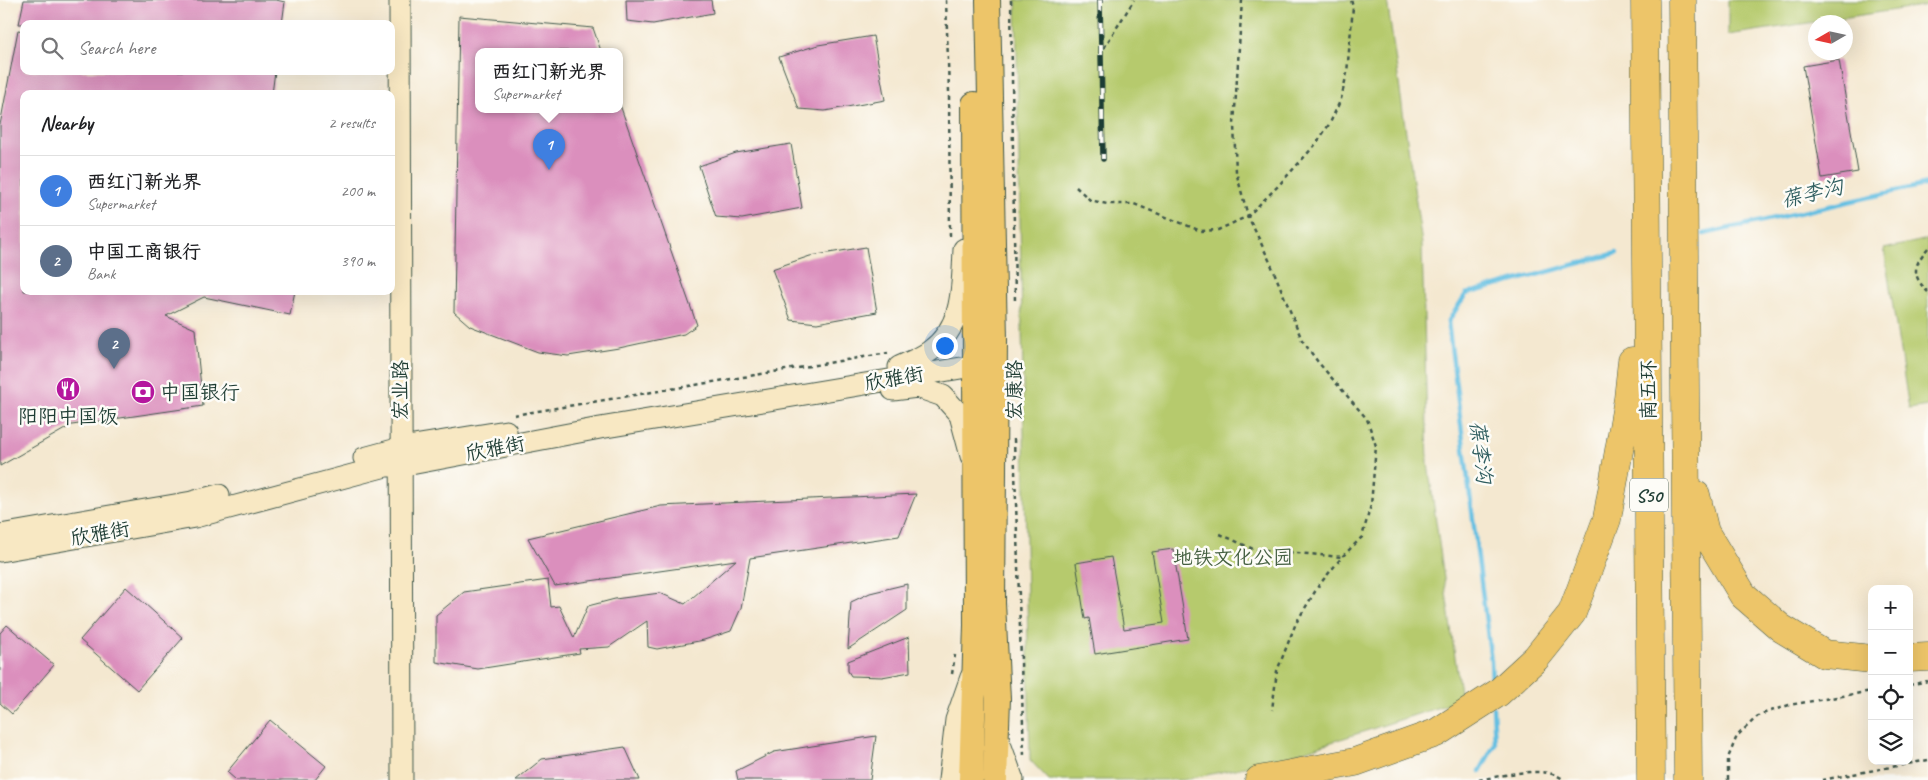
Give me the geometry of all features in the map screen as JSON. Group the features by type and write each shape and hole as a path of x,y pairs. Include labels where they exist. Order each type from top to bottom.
{"highway":[{"name":"南五环","path":"1645,0 1651,780"},
{"name":"南五环","path":"1682,0 1688,780"},
{"path":"1258,780 1355,762 1436,733 1498,693 1536,658 1572,613 1607,518 1628,399 1646,210"},
{"path":"1686,450 1705,532 1743,595 1781,628 1824,654 1868,659"},
{"path":"1913,658 1928,658"}],"main road":[{"path":"386,0 386,20"},
{"name":"宏业路","path":"391,780 393,458 400,0"},
{"name":"宏康路","path":"971,0 976,340 984,360 976,470 975,666 971,780"},
{"name":"宏康路","path":"988,0 984,360 992,603 998,699 995,780"},
{"path":"386,75 386,90"},
{"path":"894,360 930,352 948,334 957,319 962,287 965,232 974,160"},
{"name":"宏业路","path":"387,295 402,780"},
{"name":"欣雅街","path":"0,536 192,502 393,458 894,360 984,360"},
{"name":"欣雅街","path":"0,551 195,517 393,458 610,426 984,360"},
{"path":"803,393 856,395 917,387 943,396 960,415 976,470"},
{"path":"949,780 956,720 975,666"},
{"path":"997,735 1013,780"}],"path":[{"path":"946,0 949,92 950,246"},
{"path":"1011,0 1015,310"},
{"path":"1104,48 1134,0"},
{"path":"1242,0 1234,125 1236,172 1248,216 1270,262 1302,340 1318,362 1367,419 1376,446 1372,505 1362,537 1342,557 1319,585 1296,623 1277,671 1272,710"},
{"path":"1076,187 1090,200 1107,204 1134,204 1201,231 1218,230 1248,216 1309,151 1330,123 1342,99 1347,73 1353,7 1351,0"},
{"path":"1928,248 1916,266 1917,281 1928,292"},
{"name":"欣雅街","path":"511,415 894,360"},
{"name":"宏康路","path":"1014,435 1024,758"},
{"path":"1220,534 1253,549 1342,557"},
{"path":"951,681 956,646"},
{"path":"1913,683 1928,681"},
{"path":"1728,780 1728,758 1737,736 1760,715 1789,705 1868,692"},
{"path":"1822,780 1928,760"},
{"path":"1479,780 1539,772 1560,776 1564,780"}],"green space":[{"name":"地铁文化公园","path":"1016,0 1387,0 1422,244 1428,464 1461,700 1273,761 1183,780 1049,780 1030,760"},
{"path":"1728,0 1928,0 1928,5 1853,16 1808,15 1808,23 1728,35"},
{"path":"1928,239 1928,406 1909,409 1884,249"}],"building":[{"path":"24,0 276,0 285,2 283,20 20,20 19,24"},
{"path":"626,0 711,0 713,13 653,24 627,21"},
{"path":"459,16 593,28 600,48 475,48 475,113 623,113 697,325 684,334 619,348 568,356 538,352 470,326 454,312"},
{"path":"18,30 20,30 20,75 274,75 273,90 20,90 20,295 294,295 290,315 204,297 166,316 195,329 203,406 72,425 0,466 0,125"},
{"path":"873,36 885,100 825,111 799,109 779,57 818,45"},
{"path":"1839,60 1858,172 1822,178 1803,66"},
{"path":"791,144 802,208 742,219 716,217 699,166 736,153"},
{"path":"866,247 877,312 817,323 791,320 772,269 810,256"},
{"path":"916,494 899,536 750,558 741,608 731,631 704,640 657,649 648,647 647,621 609,647 579,649 580,653 478,669 436,662 436,615 464,592 548,580 551,607 559,606 574,638 588,606 615,599 660,593 685,604 736,560 555,586 528,538 661,506"},
{"path":"1173,549 1188,639 1095,654 1089,618 1085,619 1076,563 1111,557 1124,629 1164,623 1152,552"},
{"path":"907,584 907,610 848,649 851,602 870,593"},
{"path":"126,587 183,638 137,690 80,640"},
{"path":"7,625 54,665 12,714 0,703 0,633"},
{"path":"909,637 910,672 882,677 851,676 848,671 848,661"},
{"path":"270,720 326,766 315,780 236,780 227,772"},
{"path":"876,736 870,780 738,780 736,771 774,752"},
{"path":"625,747 640,780 516,780 542,759"}],"waterway":[{"name":"葆李沟","path":"1704,234 1928,184"},
{"name":"葆李沟","path":"1492,686 1491,661 1448,322 1466,294 1617,253"},
{"name":"葆李沟","path":"1480,771 1495,744 1493,708"}],"railway":[{"path":"1100,0 1103,159"}],"place":[{"name":"西红门新光界","path":"549,170"},
{"name":"中国工商银行","path":"114,369"},
{"name":"阳阳中国饭","path":"68,389"},
{"name":"中国银行","path":"143,392"}]}
